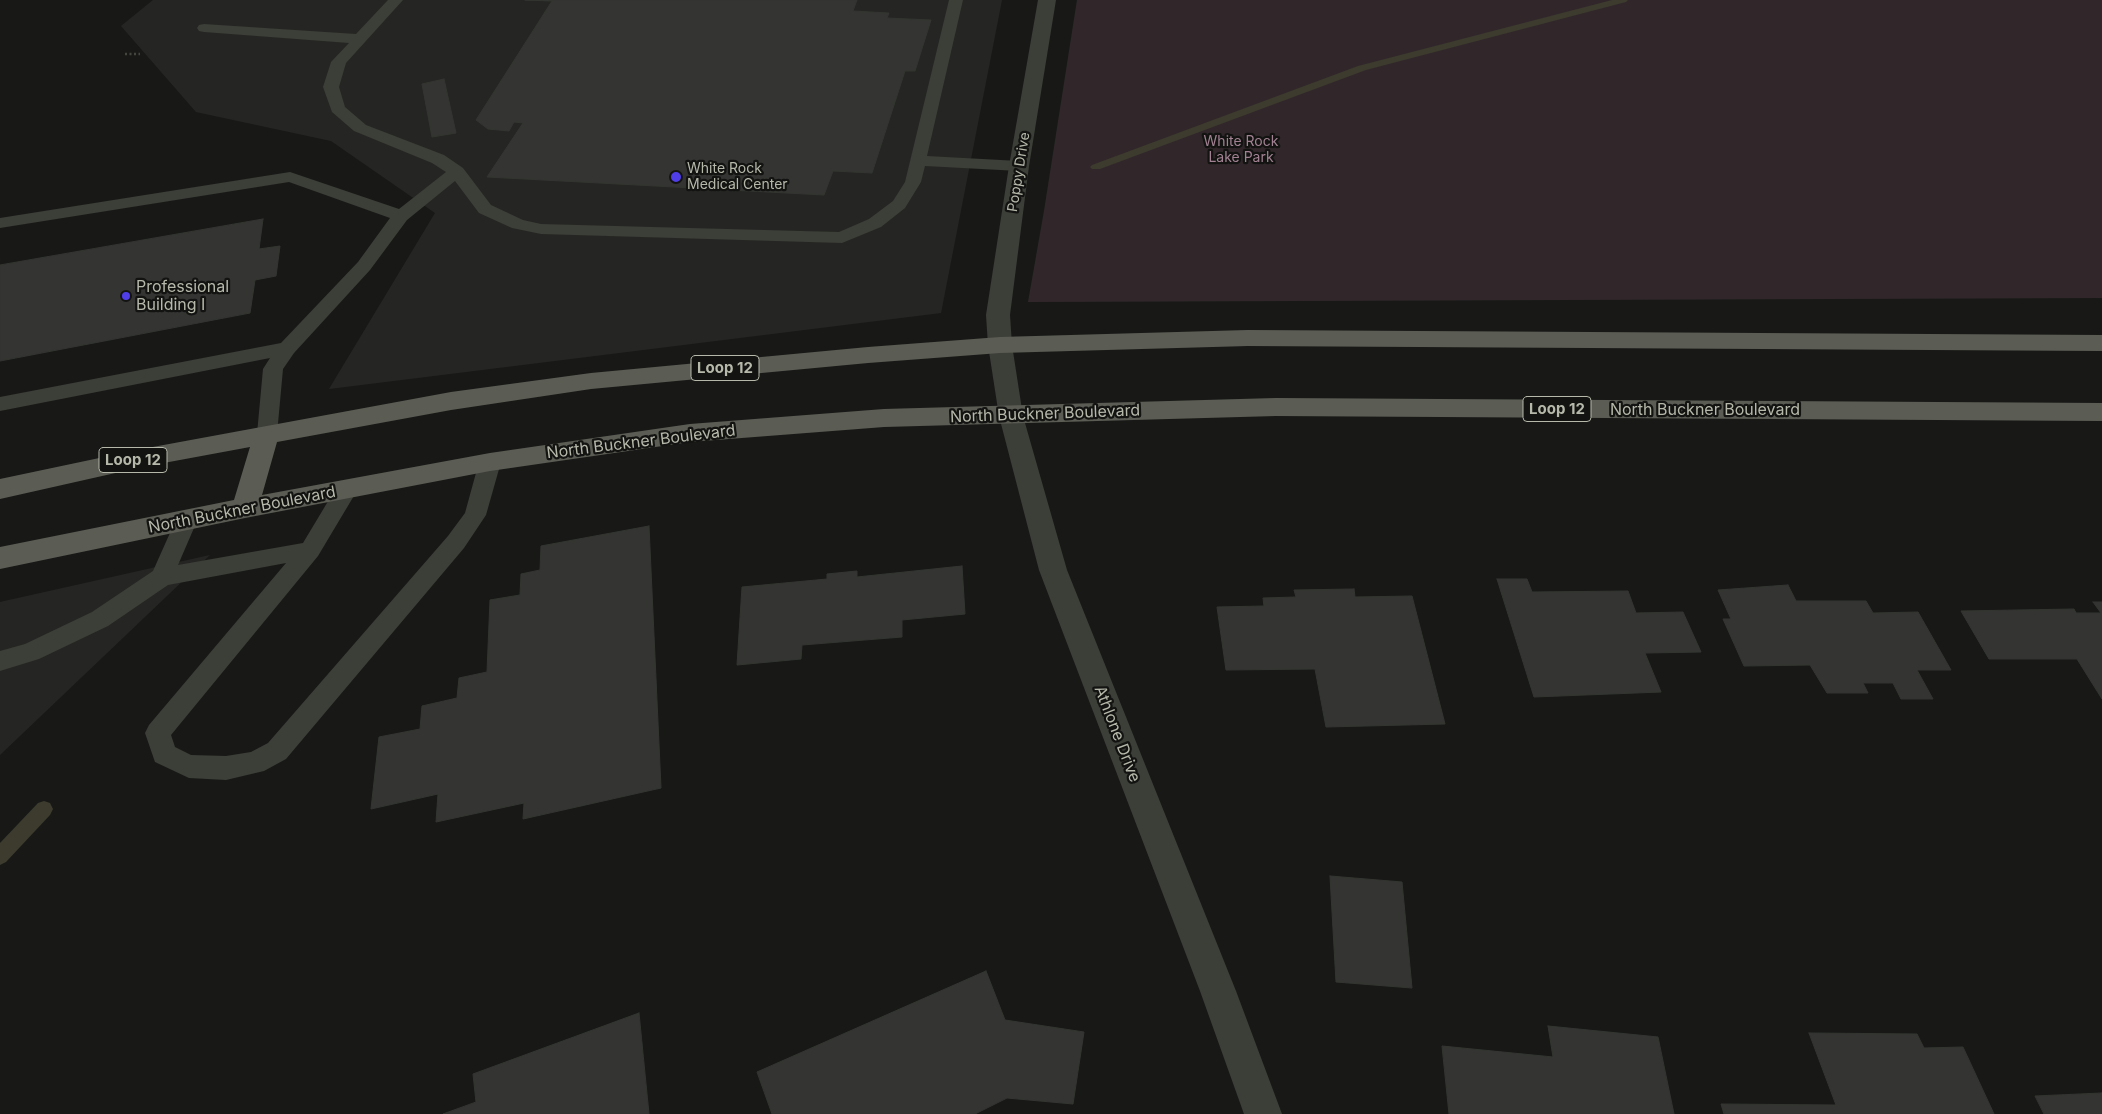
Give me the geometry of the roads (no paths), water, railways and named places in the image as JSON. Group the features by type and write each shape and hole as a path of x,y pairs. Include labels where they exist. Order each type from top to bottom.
{"main road":[{"name":"Loop 12","path":"0,489 142,458 402,409 591,381 1000,345 1248,338 2102,342"},
{"name":"North Buckner Boulevard","path":"0,558 245,508 490,462 690,433 884,418 1011,416 1276,407 2102,412"},
{"path":"245,508 267,434"}],"street":[{"name":"Poppy Drive","path":"1000,345 998,315 1019,166 1047,0"},
{"name":"Athlone Drive","path":"1000,345 1018,450 1052,570 1218,991 1263,1114"}],"lane":[{"path":"396,0 339,62 332,87 338,109 360,128 438,158 457,172 485,208 518,224 541,229 842,238 874,223 899,204 913,182 956,0"},
{"path":"204,28 360,39"},
{"path":"918,161 1019,166"},
{"path":"267,434 274,369 287,348 364,266 400,216 457,172"},
{"path":"0,223 290,177 400,216"},
{"path":"0,404 287,348"},
{"path":"347,489 310,550 158,733 164,754 189,766 226,768 255,763 277,751 456,542 475,515 490,462"},
{"path":"162,577 186,521"},
{"path":"0,661 31,652 100,619 162,577 310,550"}],"waterway":[{"path":"1096,167 1362,68 1623,0"},
{"path":"0,856 44,809"}],"place":[{"name":"White Rock Medical Center","path":"676,177"},
{"name":"Professional Building I","path":"126,296"}],"park label":[{"name":"White Rock Lake Park","path":"1241,150"}]}
